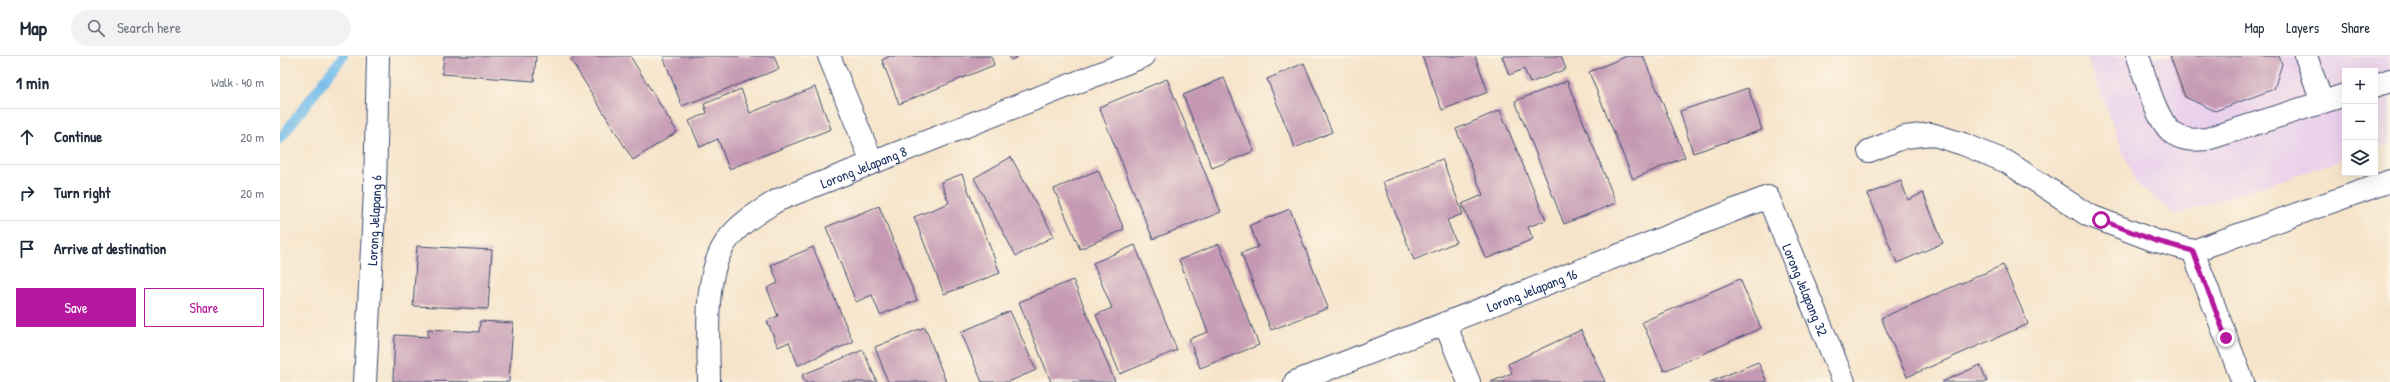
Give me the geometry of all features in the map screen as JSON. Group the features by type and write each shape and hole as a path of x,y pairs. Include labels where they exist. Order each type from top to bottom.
{"street":[{"path":"829,56 872,162"},
{"name":"Lorong Jelapang 8","path":"708,382 710,296 714,267 726,242 749,218 778,200 1144,56"},
{"path":"2138,56 2164,123 2174,134 2189,140 2207,139 2342,96"},
{"path":"2306,56 2322,102"},
{"name":"Lorong Jelapang 6","path":"366,382 375,191 378,57"},
{"path":"2378,85 2390,80"},
{"path":"1869,151 1905,137 1931,134 2007,162 2088,215 2153,240 2193,251 2390,180"},
{"name":"Lorong Jelapang 16","path":"1295,382 1768,197"},
{"name":"Lorong Jelapang 32","path":"1768,197 1844,382"},
{"path":"2193,251 2243,382"},
{"path":"1445,324 1469,382"}],"shaded area":[{"path":"2086,56 2390,56 2390,144 2378,148 2378,68 2342,68 2342,160 2175,215 2135,182"}],"building":[{"path":"444,56 536,56 534,81 442,74"},
{"path":"577,56 630,56 677,132 633,160 571,60"},
{"path":"663,56 774,56 779,69 682,106"},
{"path":"890,56 991,56 994,65 899,104 882,60"},
{"path":"1009,56 1019,56 1011,60"},
{"path":"1422,56 1475,56 1488,92 1442,110"},
{"path":"1502,56 1561,56 1566,69 1530,83 1524,69 1509,75"},
{"path":"1627,56 1643,56 1685,157 1633,179 1589,72"},
{"path":"2170,56 2279,56 2282,64 2274,89 2215,111 2185,97"},
{"path":"1304,63 1332,132 1295,148 1267,79"},
{"path":"1224,78 1254,151 1212,168 1183,95"},
{"path":"1167,79 1221,212 1153,239 1099,107"},
{"path":"1567,81 1616,203 1564,224 1515,101"},
{"path":"815,87 831,129 729,169 718,139 700,147 689,121 707,113 704,104 741,89 750,113"},
{"path":"1748,88 1762,130 1693,153 1680,111"},
{"path":"1500,110 1546,220 1528,227 1533,239 1486,259 1462,204 1483,195 1456,129"},
{"path":"1011,157 1054,236 1016,256 974,178"},
{"path":"1442,159 1463,214 1447,220 1456,242 1414,260 1383,182"},
{"path":"1098,170 1124,229 1080,249 1054,189"},
{"path":"962,174 1000,273 944,294 914,217 949,203 941,182"},
{"path":"1901,181 1908,200 1923,193 1943,243 1897,263 1868,194"},
{"path":"879,206 917,300 880,315 872,295 856,302 826,227"},
{"path":"1290,209 1328,308 1271,330 1241,253 1258,247 1250,225"},
{"path":"1219,244 1259,345 1200,368 1189,339 1208,332 1179,260"},
{"path":"1135,245 1177,350 1120,374 1096,315 1112,308 1093,263"},
{"path":"417,246 492,250 488,309 413,306"},
{"path":"813,247 853,342 798,365 789,342 778,347 767,321 778,316 767,288 778,283 771,265"},
{"path":"2003,265 2028,324 1907,377 1881,318"},
{"path":"1740,279 1761,328 1664,371 1642,322"},
{"path":"1073,280 1115,382 1051,382 1019,302"},
{"path":"1010,311 1036,370 1008,382 982,382 961,332"},
{"path":"480,321 513,323 509,382 393,381 395,335 428,337 428,329 479,332"},
{"path":"925,327 946,382 888,382 875,347"},
{"path":"1581,330 1605,382 1491,382 1512,373 1508,364"},
{"path":"863,350 877,382 805,382 802,375"},
{"path":"1758,362 1767,382 1710,382"},
{"path":"1980,365 1987,382 1942,382"}],"waterway":[{"path":"280,139 343,56"}],"route":[{"path":"2101,220 2153,240 2193,251 2226,338"}]}
